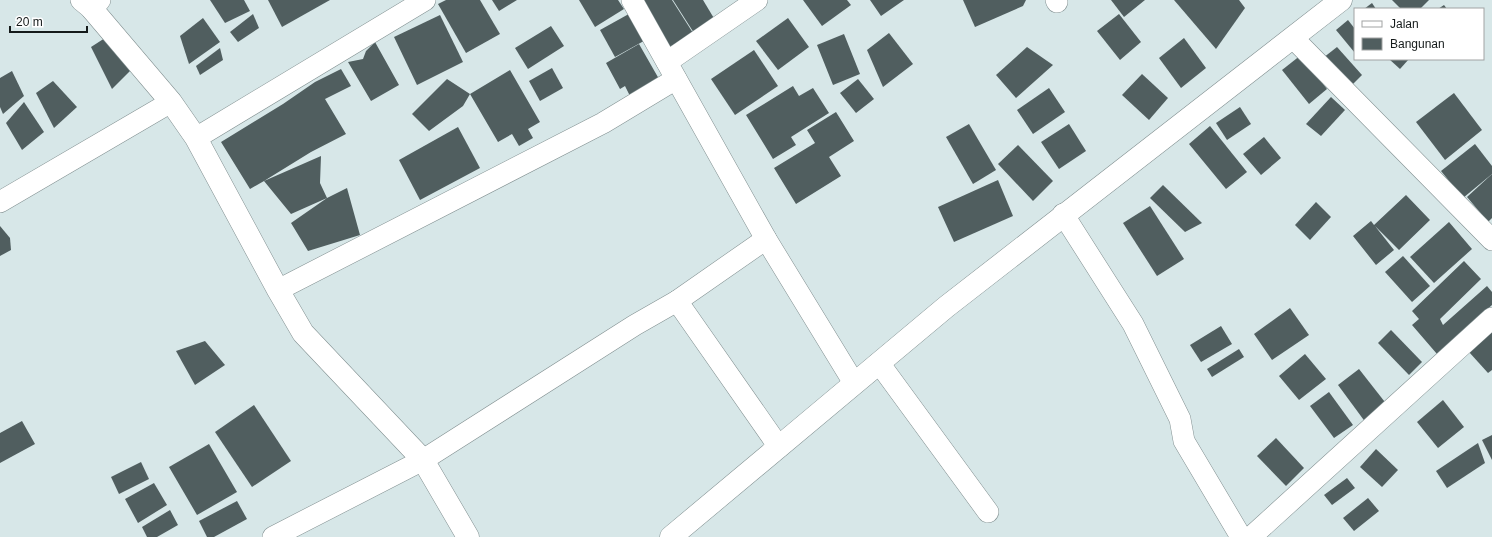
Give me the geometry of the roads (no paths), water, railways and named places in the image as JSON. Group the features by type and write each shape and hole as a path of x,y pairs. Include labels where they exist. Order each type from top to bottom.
{"street":[{"path":"632,0 766,239 854,383"},
{"path":"278,290 603,123 757,0"},
{"path":"671,537 946,307 1063,214 1294,38 1341,0"},
{"path":"196,138 417,2"},
{"path":"91,3 171,102 196,138 303,334 423,460 468,537"},
{"path":"1294,38 1492,240"},
{"path":"0,202 171,102"},
{"path":"1063,214 1133,324 1180,419 1184,441 1241,537"},
{"path":"273,537 423,460 635,325 677,301 766,239"},
{"path":"677,301 779,447"},
{"path":"1251,537 1492,318"},
{"path":"879,363 988,512"}]}
